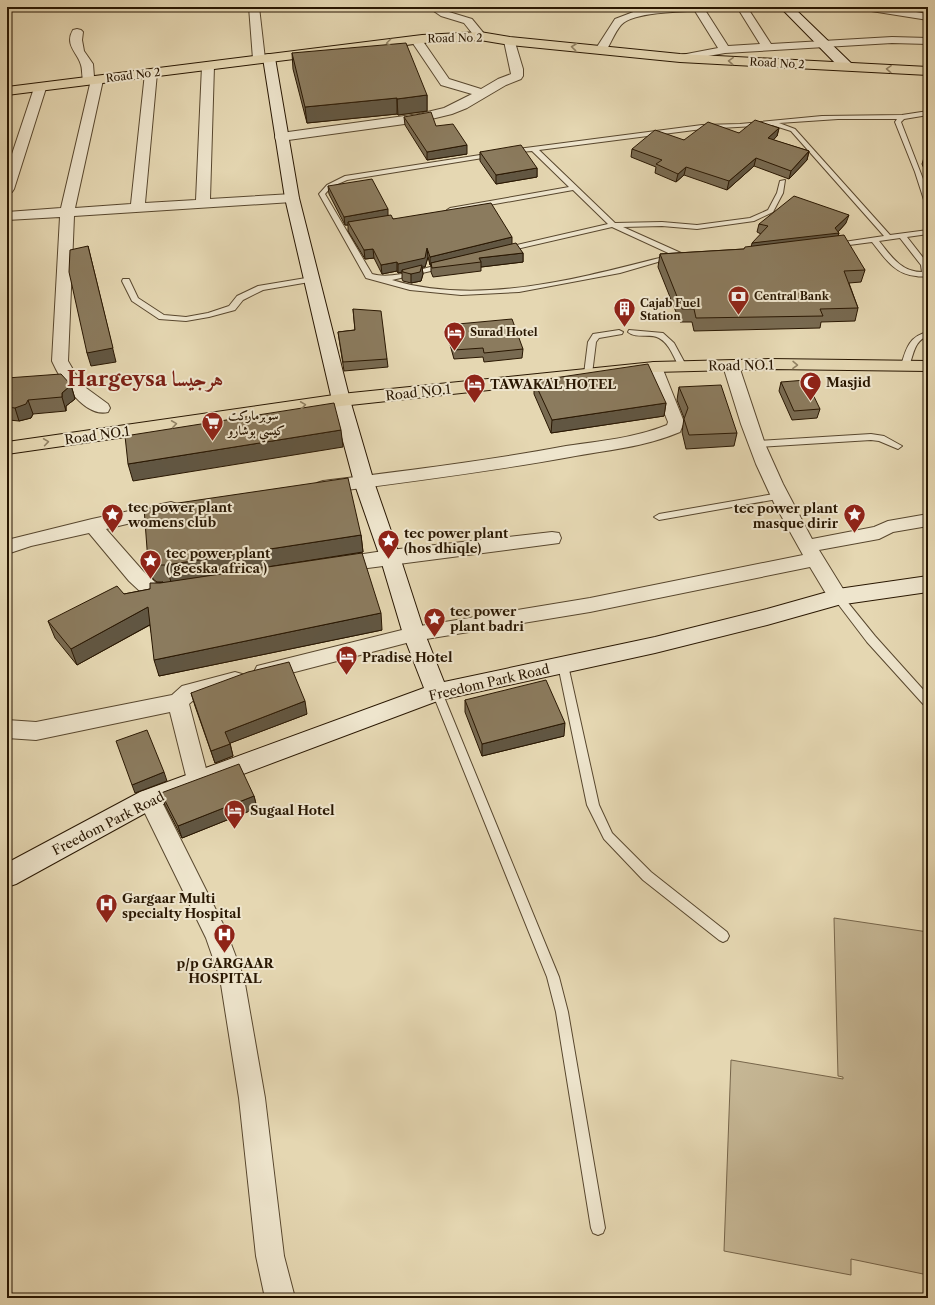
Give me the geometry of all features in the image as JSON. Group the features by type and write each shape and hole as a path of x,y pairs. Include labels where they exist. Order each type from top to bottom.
{"main road":[{"name":"Road No 2","path":"7,91 416,39 480,36 510,41 680,58 928,71"},
{"name":"Road NO.1","path":"7,448 341,400 654,367 928,366"}],"street":[{"path":"254,7 292,198 341,400 364,482 390,557 414,634 437,692"},
{"path":"433,7 445,14 468,21 480,36"},
{"path":"601,50 618,22 626,17 675,8 701,7 725,50"},
{"path":"742,7 768,48"},
{"path":"786,7 847,67"},
{"path":"865,7 928,17"},
{"path":"77,32 76,40 78,51 87,64 93,80 66,212 60,361 61,381 102,408"},
{"path":"416,39 445,82 483,94"},
{"path":"680,58 725,50 892,40 928,41"},
{"path":"281,137 419,118 448,111 463,105 517,76 518,69 510,41"},
{"path":"203,204 208,66"},
{"path":"138,207 150,73"},
{"path":"7,189 40,88"},
{"path":"7,216 292,198"},
{"path":"731,366 756,444 780,496 811,553 838,597"},
{"path":"310,489 564,453 650,437 668,431 674,428 676,422 654,367"},
{"path":"7,547 92,525 185,506"},
{"path":"7,729 36,731 178,702 189,692 414,634 590,605 682,587 811,553 879,533 888,527 928,520"},
{"path":"92,525 150,590 171,591 194,587"},
{"path":"320,568 390,557 552,538"},
{"name":"Freedom Park Road","path":"7,876 149,799 437,692 655,645 767,617 838,597 928,584"},
{"path":"178,702 198,780"},
{"path":"149,799 217,936 232,978 252,1098 270,1256 280,1298"}],"lane":[{"path":"701,256 680,255 620,271 519,290 461,293 410,288 369,276 322,194 329,186 345,178 533,148 629,137 686,128 772,123 796,119 843,116 902,117 928,113"},
{"path":"902,117 898,122 918,172 928,203"},
{"path":"772,123 793,130 888,238"},
{"path":"533,148 613,225 680,255"},
{"path":"499,252 613,225 662,224 697,227 752,220 771,212 780,193 783,181"},
{"path":"443,211 574,188"},
{"path":"342,229 350,228"},
{"path":"830,246 928,232"},
{"path":"874,240 901,271 916,275 924,274 926,271 925,265 902,236"},
{"path":"380,279 453,263"},
{"path":"126,281 136,299 162,317 186,319 209,315 232,308 240,298 261,288 312,280"},
{"path":"588,374 592,342 596,336 619,332"},
{"path":"632,332 660,335 671,345 683,367"},
{"path":"905,366 912,345 918,338 928,334"},
{"path":"756,444 871,437 882,438 898,446"},
{"path":"659,517 780,496"},
{"path":"838,597 871,639 928,702"},
{"path":"564,665 592,805 608,836 647,876 723,936"},
{"path":"437,692 553,977 562,1012 598,1228"}],"shaded area":[{"path":"834,918 928,932 928,1275 851,1259 851,1275 724,1251 731,1060 843,1079 843,1077 838,1076"}],"building":[{"path":"406,43 427,95 305,107 292,53"},
{"path":"431,112 436,126 453,124 467,145 427,152 404,117"},
{"path":"755,120 779,128 768,138 809,151 791,171 756,158 729,181 686,167 678,174 656,164 662,160 632,149 655,130 684,140 708,122 739,133"},
{"path":"521,145 537,168 496,175 480,152"},
{"path":"372,179 388,209 344,217 328,186"},
{"path":"794,196 849,215 835,228 839,233 752,243 768,226 759,224"},
{"path":"491,203 512,237 430,257 427,248 425,258 398,264 397,262 381,265 373,249 364,250 348,222 391,215 393,219"},
{"path":"844,235 865,270 844,271 858,308 820,309 823,316 696,318 694,309 682,309 660,254 744,249 745,247"},
{"path":"516,243 523,253 479,258 481,262 432,268 431,263"},
{"path":"88,246 113,348 87,353 69,272 70,250"},
{"path":"422,265 420,272 411,274 403,272 402,270"},
{"path":"353,309 381,311 387,359 343,362 338,332 355,330"},
{"path":"512,319 523,349 484,353 483,348 454,350 447,325"},
{"path":"648,364 666,403 552,420 534,381"},
{"path":"61,374 71,385 62,393 62,397 28,400 26,404 15,408 7,407 7,378"},
{"path":"806,380 820,409 794,411 781,382"},
{"path":"721,385 737,433 689,435 684,419 688,408 679,387"},
{"path":"334,403 341,430 128,464 125,436"},
{"path":"348,478 361,535 166,565 153,565 148,562 144,508"},
{"path":"362,553 381,613 154,660 148,607 71,649 48,621 117,586 124,594 150,589 150,583 160,583"},
{"path":"289,662 305,701 225,732 230,744 211,751 191,693 248,672"},
{"path":"546,680 565,723 482,744 465,700"},
{"path":"147,730 164,772 132,785 116,741"},
{"path":"239,764 254,796 178,826 161,793"}],"place":[{"name":"Central Bank","path":"739,316"},
{"name":"Cajab Fuel Station","path":"624,328"},
{"name":"Surad Hotel","path":"454,352"},
{"name":"Masjid","path":"810,402"},
{"name":"TAWAKAL HOTEL","path":"474,404"},
{"name":"سوبرماركت كيسي بوشارو","path":"212,442"},
{"name":"tec power plant womens club","path":"113,534"},
{"name":"tec power plant masque dirir","path":"854,534"},
{"name":"tec power plant (hos dhiqle)","path":"389,560"},
{"name":"tec power plant ( geeska africa )","path":"151,580"},
{"name":"tec power plant badri","path":"434,638"},
{"name":"Pradise Hotel","path":"346,676"},
{"name":"Sugaal Hotel","path":"235,830"},
{"name":"Gargaar Multi specialty Hospital","path":"107,924"},
{"name":"p/p GARGAAR HOSPITAL","path":"225,954"}],"district":[{"name":"Hargeysa هرجيسا","path":"145,379"}]}
